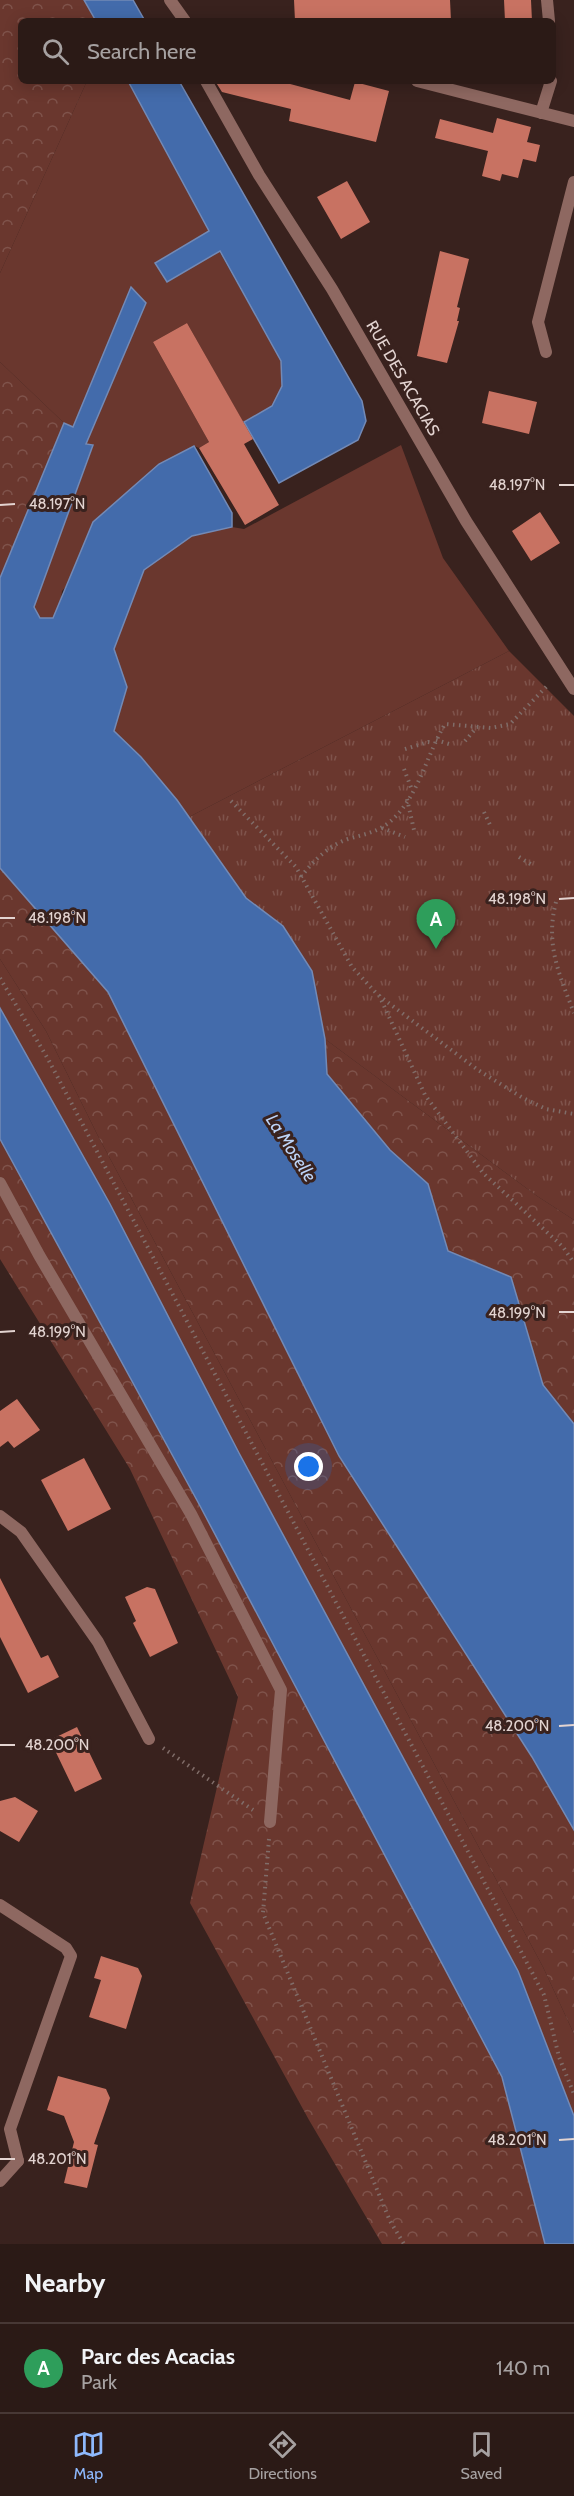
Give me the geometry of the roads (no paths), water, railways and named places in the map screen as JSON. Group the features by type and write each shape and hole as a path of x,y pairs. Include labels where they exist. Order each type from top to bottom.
{"street":[{"path":"170,0 183,18"},
{"path":"548,0 549,18"},
{"name":"RUE DES ACACIAS","path":"208,84 259,175 332,289 466,521 574,689"},
{"path":"429,84 574,121"},
{"path":"542,113 550,84"},
{"path":"546,352 538,322 574,182"},
{"path":"0,1183 39,1255 190,1514 281,1690 270,1822"},
{"path":"0,1516 21,1532 98,1642 149,1739"},
{"path":"0,1905 66,1948 71,1956 10,2129 18,2161 0,2181"}],"water":[{"path":"84,0 133,0 143,18 94,18"},
{"path":"130,84 181,84 362,401 366,421 358,440 279,483 244,422 272,406 282,386 281,361 220,251 167,282 155,263 209,231"},
{"name":"La Moselle","path":"131,287 146,303 86,444 93,445 34,607 40,618 53,618 93,522 159,464 194,446 232,513 232,527 192,536 144,570 114,649 127,687 114,731 141,757 177,800 246,898 283,926 312,971 325,1039 327,1074 390,1150 428,1184 448,1251 511,1277 543,1385 574,1424 574,1830 532,1757 339,1456 108,992 0,868 0,578 64,423 73,427"},
{"path":"0,1008 110,1204 239,1453 518,1971 574,2116 574,2244 545,2244 502,2077 199,1504 0,1139"}],"place":[{"name":"Parc des Acacias","path":"436,949"}]}
